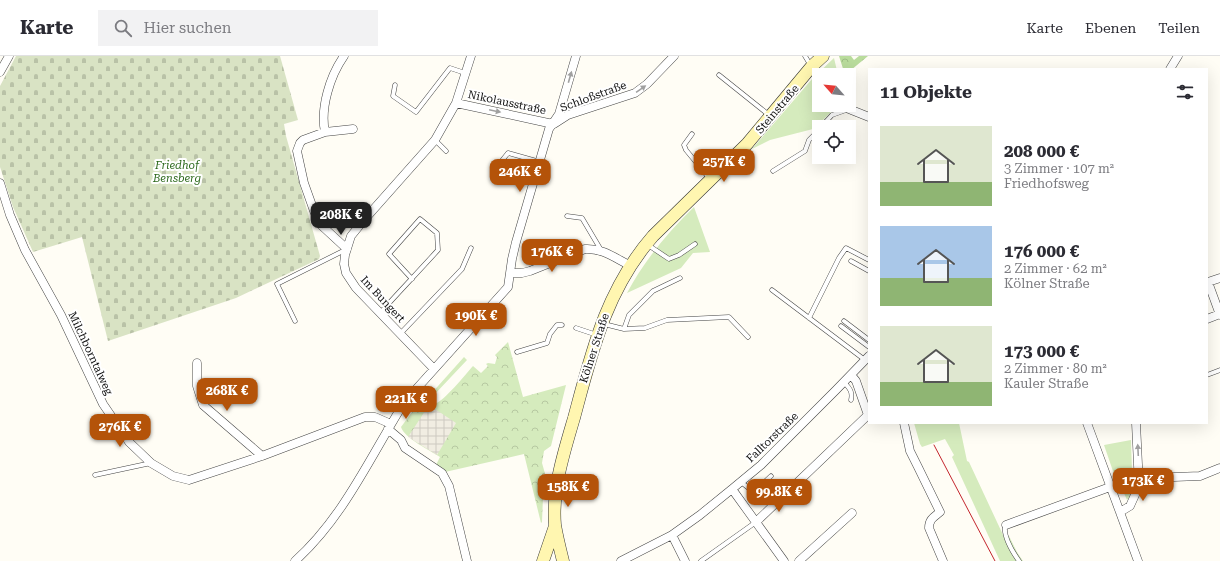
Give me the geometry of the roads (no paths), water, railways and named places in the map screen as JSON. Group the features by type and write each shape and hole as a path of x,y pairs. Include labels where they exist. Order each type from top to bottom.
{"main road":[{"name":"Steinstraße","path":"630,265 646,243 747,144 771,117 808,61 823,56"},
{"name":"Kölner Straße","path":"563,561 555,525 557,489 562,462 599,329 615,291 630,265"},
{"path":"543,561 555,525"}],"street":[{"path":"0,72 9,56"},
{"path":"325,132 323,121 326,98 335,72 344,56"},
{"name":"Nikolausstraße","path":"471,56 456,103 553,124"},
{"name":"Schloßstraße","path":"434,369 508,287 516,242 549,129 561,109 576,56"},
{"name":"Schloßstraße","path":"553,124 568,115 634,93 647,84 674,56"},
{"path":"1171,68 1178,56"},
{"name":"Im Bungert","path":"434,369 356,288 346,273 344,264 351,236 435,140 456,103"},
{"path":"856,112 868,117"},
{"path":"347,249 321,225 314,211 304,183 297,151 303,140 325,132 353,129"},
{"name":"Milchborntalweg","path":"0,183 10,215 25,250 61,315 103,404 129,442 152,463 173,476 189,480 262,456 365,417 375,417 389,427"},
{"path":"510,273 530,271 585,249 593,248 601,250 630,265"},
{"path":"1208,319 1220,314 1218,303 1208,282 1220,278"},
{"name":"Falltorstraße","path":"621,561 672,535 741,482 761,465 867,358"},
{"path":"197,363 197,386 203,404 262,456"},
{"path":"295,561 312,545 333,519 389,427 410,396 434,369"},
{"path":"756,522 868,415 856,381 851,374"},
{"path":"904,424 910,451 940,512 929,522 929,528 942,561"},
{"path":"1087,424 1138,561"},
{"path":"1120,512 1130,506 1139,486 1136,424"},
{"path":"389,427 401,440 405,448 444,475 449,486 467,561"},
{"path":"1139,477 1200,476 1220,468"},
{"path":"1006,524 1110,487"},
{"path":"732,489 784,561"},
{"path":"799,561 852,513"},
{"path":"672,535 685,561"}],"lane":[{"path":"395,86 393,96 416,112 450,68 465,74"},
{"path":"719,75 771,117"},
{"path":"827,120 832,115 840,112"},
{"path":"692,134 684,145 686,150 710,180"},
{"path":"773,171 805,151 809,140 812,137"},
{"path":"435,140 446,152"},
{"path":"500,164 508,153 540,162"},
{"path":"567,216 582,218 601,250"},
{"path":"380,313 438,250 437,233 420,219 389,254 412,278"},
{"path":"646,243 669,259 679,255 695,244"},
{"path":"400,334 462,269 471,248"},
{"path":"809,318 839,258 846,248 868,259"},
{"path":"295,321 277,284 347,249"},
{"path":"851,261 868,270"},
{"path":"624,329 628,315 653,291 680,278"},
{"path":"772,290 809,318 867,358"},
{"path":"576,328 645,328 667,320 729,317 748,337"},
{"path":"844,321 868,339"},
{"path":"517,352 547,343 554,327 557,325 562,325"},
{"path":"841,326 868,346"},
{"path":"1208,375 1220,370"},
{"path":"844,382 852,393 851,400"},
{"path":"95,475 152,463"},
{"path":"741,482 751,490 755,491 771,476"},
{"path":"701,561 756,522"},
{"path":"1006,524 1004,531 1013,553 1019,561"}],"tram line":[{"path":"934,445 995,561"}],"park label":[{"name":"Friedhof Bensberg","path":"177,171"}]}
